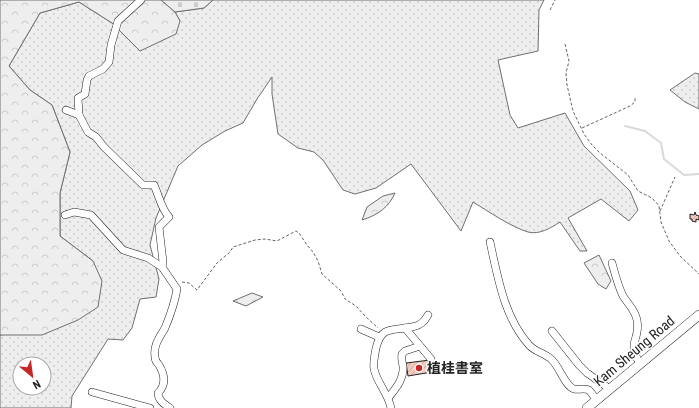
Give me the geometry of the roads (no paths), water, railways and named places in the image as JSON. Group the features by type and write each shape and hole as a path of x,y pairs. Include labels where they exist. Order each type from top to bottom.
{"main road":[{"name":"Kam Sheung Road","path":"587,408 699,314"}],"street":[{"path":"140,0 118,21 111,46 109,62 103,69 89,76 85,94 78,98 79,116 88,132 96,138 143,185 154,185 160,198 163,210 169,217 159,227 163,262 162,267"},
{"path":"66,110 79,116"},
{"path":"65,215 74,212 91,215 100,224 110,238 123,250 148,258 162,267 177,288 166,326 158,340 155,354 155,358 161,368 164,378 163,387 158,393 158,396 163,403 170,408"},
{"path":"490,242 500,284 508,309 512,320 524,339 533,349 551,358 555,362 571,387 589,390 596,400"},
{"path":"612,263 619,287 637,317 638,327 633,347 634,353 640,364"},
{"path":"391,408 389,397 376,376 374,368 378,337 389,330 419,325 428,315"},
{"path":"405,328 431,359 433,370"},
{"path":"361,329 378,337"},
{"path":"552,331 578,366 610,389"},
{"path":"389,397 401,381 403,367 401,357 402,354 405,351 420,346"},
{"path":"92,392 150,408"}],"waterway":[{"path":"625,126 645,131 661,143 664,159 684,175 699,174"}],"place":[{"name":"植桂書室","path":"419,368"}]}
